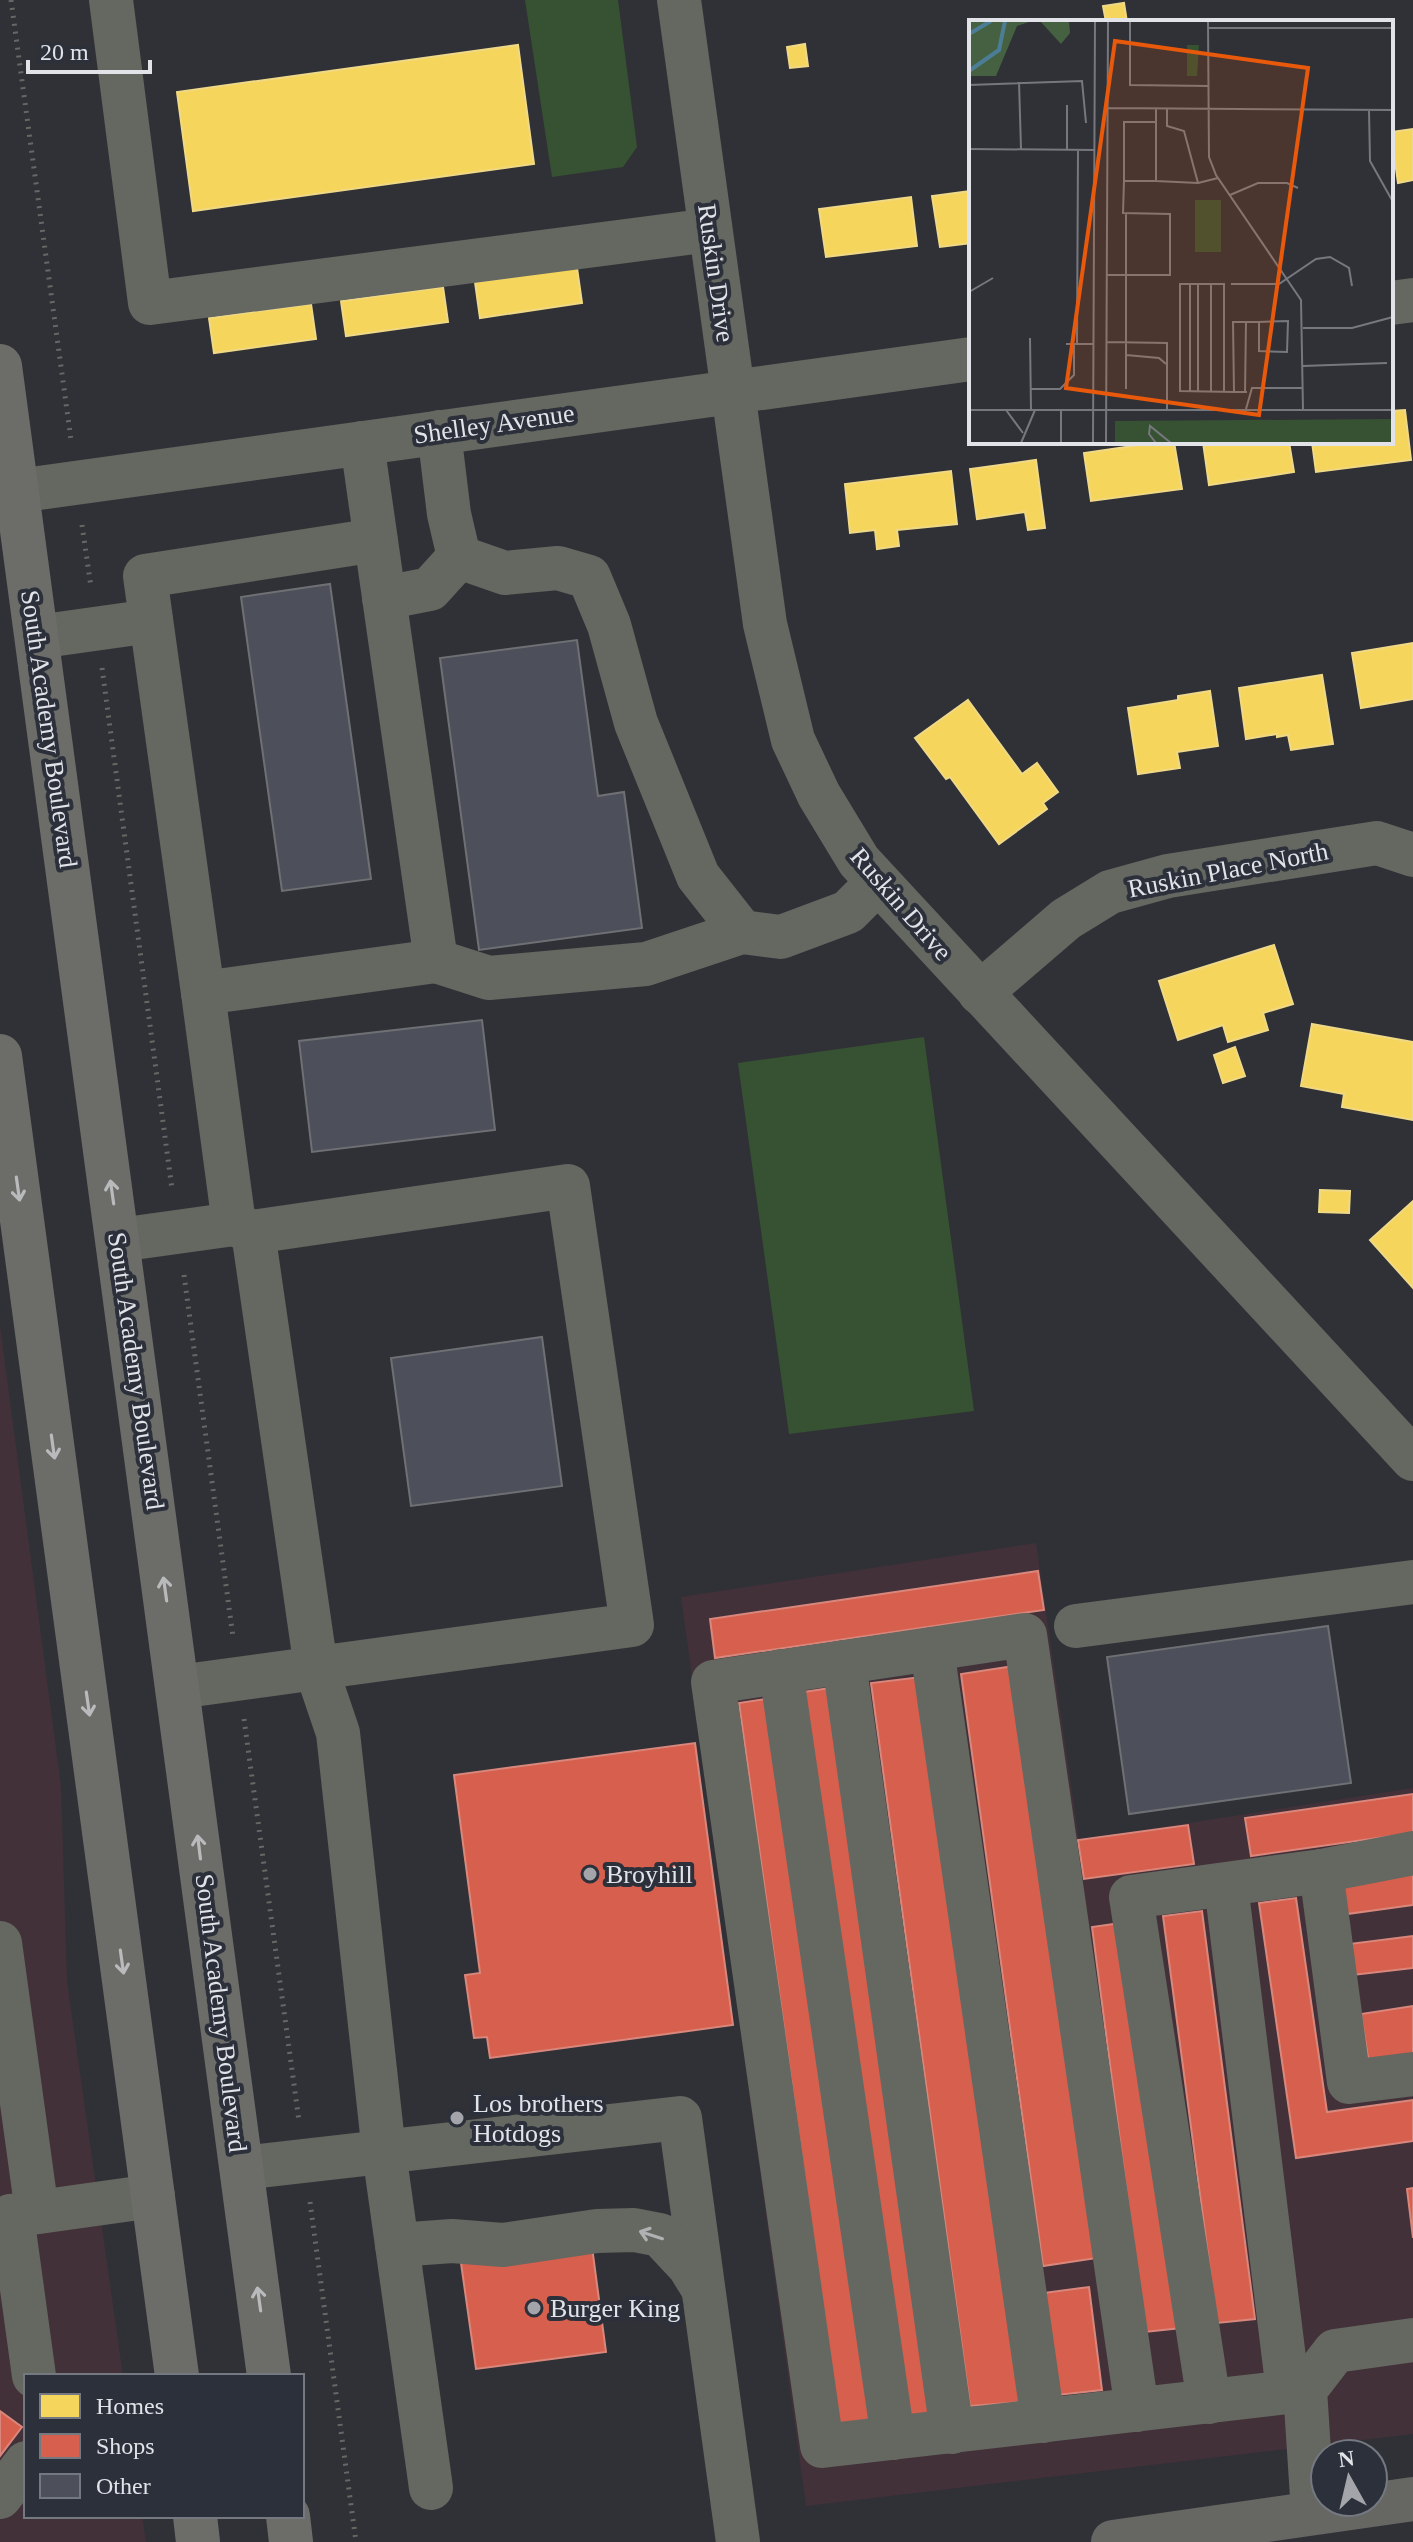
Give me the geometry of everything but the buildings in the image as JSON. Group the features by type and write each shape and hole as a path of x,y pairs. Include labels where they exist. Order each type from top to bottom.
{"highway":[{"name":"South Academy Boulevard","path":"0,366 269,2374"},
{"path":"0,1056 177,2374"},
{"path":"195,2518 198,2542"},
{"path":"288,2518 291,2542"}],"main road":[{"path":"1389,2502 1413,2499"},
{"path":"1113,2542 1309,2513"}],"street":[{"path":"111,0 150,303 710,230"},
{"name":"Ruskin Drive","path":"679,0 765,624 793,740 819,795 859,861 1413,1459"},
{"path":"1393,303 1413,300"},
{"name":"Shelley Avenue","path":"17,491 969,359"},
{"path":"439,432 449,514 459,557"},
{"path":"362,443 436,961"},
{"path":"376,540 145,576 203,993 316,1668 338,1733 384,2152 431,2488"},
{"path":"384,598 430,589 459,557"},
{"path":"459,557 505,573 558,568 589,577 609,625 636,723 698,876 742,932"},
{"path":"37,637 151,621"},
{"name":"Ruskin Place North","path":"980,993 1066,919 1110,892 1168,876 1377,843 1413,855"},
{"path":"203,993 436,961 489,978 646,964 742,932 781,937 848,912 878,882"},
{"path":"119,1240 244,1228 568,1186 632,1625 178,1687"},
{"path":"1076,1626 1413,1582"},
{"path":"1137,2410 1025,1635 713,1682 822,2446 1209,2402 1296,2390 1335,2351 1413,2340"},
{"path":"932,1649 1043,2421"},
{"path":"844,1662 952,2432"},
{"path":"781,1671 893,2438"},
{"path":"1063,1903 1226,1885 1413,1853"},
{"path":"1321,1871 1349,2082 1413,2074"},
{"path":"1226,1885 1309,2483"},
{"path":"1131,1897 1209,2402"},
{"path":"0,1943 16,2215 34,2374"},
{"path":"242,2168 680,2118 738,2542"},
{"path":"16,2215 153,2196"},
{"path":"397,2245 452,2241 503,2245 597,2231 634,2230 660,2235 689,2266 704,2289"},
{"path":"0,2497 24,2466"}],"shaded area":[{"path":"0,1326 61,1786 67,1981 123,2374 24,2374 24,2518 142,2518 146,2542 0,2542"},
{"path":"1036,1543 1079,1840 1413,1788 1413,2434 1379,2438 1309,2438 1309,2446 806,2506 681,1597"}],"green space":[{"path":"525,0 618,0 637,147 623,167 552,177"},
{"path":"924,1037 974,1411 789,1434 738,1063"}],"place":[{"name":"Broyhill","path":"590,1874"},
{"name":"Los brothers Hotdogs","path":"457,2118"},
{"name":"Burger King","path":"534,2308"}]}
